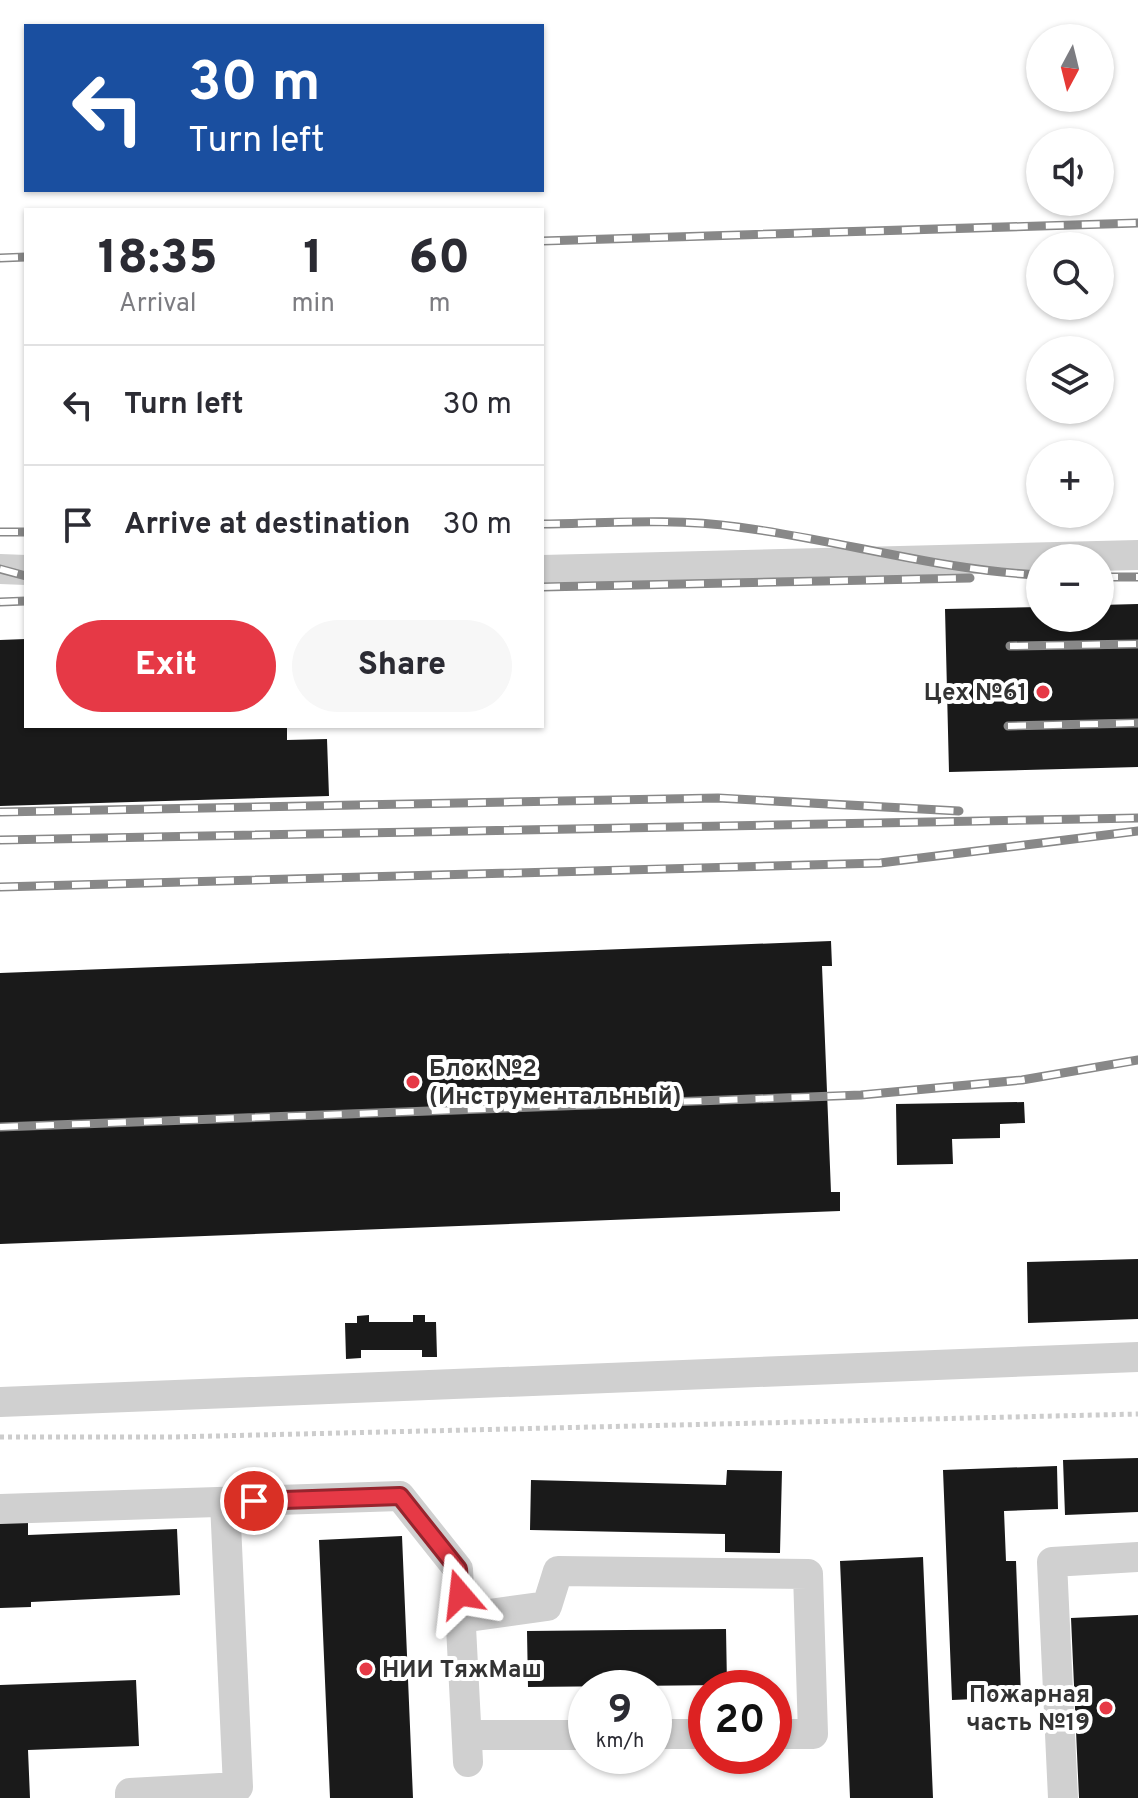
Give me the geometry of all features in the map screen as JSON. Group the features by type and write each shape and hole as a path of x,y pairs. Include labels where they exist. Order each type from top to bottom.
{"lane":[{"path":"544,570 1138,555"},
{"path":"0,569 24,570"},
{"path":"0,1402 1138,1357"},
{"path":"0,1509 400,1496 458,1569 468,1749 568,1737"},
{"path":"130,1798 130,1793 238,1787 225,1502"},
{"path":"1063,1798 1052,1562 1138,1557"},
{"path":"461,1618 547,1606 558,1571 808,1574 813,1734 792,1734"}],"path":[{"path":"0,1437 173,1437 1138,1414"}],"building":[{"name":"Цех №61","path":"1138,604 1138,767 949,772 945,609 1026,607 1026,632 1114,632 1114,605"},
{"path":"24,639 24,728 287,728 287,740 327,739 329,796 0,806 0,640"},
{"name":"Блок №2 (Инструментальный)","path":"831,941 832,966 822,966 831,1192 840,1192 840,1211 0,1244 0,973"},
{"path":"1024,1102 1025,1123 1000,1124 1000,1138 952,1139 953,1164 897,1165 896,1104"},
{"path":"1138,1259 1138,1319 1028,1323 1027,1262"},
{"path":"369,1315 369,1322 413,1322 413,1315 425,1315 425,1322 436,1322 437,1357 422,1357 422,1350 361,1350 361,1358 346,1359 345,1323 357,1323 357,1316"},
{"path":"1138,1458 1138,1512 1065,1515 1063,1460"},
{"path":"1057,1466 1058,1509 1004,1511 1006,1561 1016,1561 1021,1697 952,1700 943,1470"},
{"path":"727,1470 782,1471 780,1553 725,1552 725,1534 530,1530 531,1480 726,1485"},
{"path":"28,1520 28,1535 177,1529 180,1595 31,1602 31,1607 0,1608 0,1521"},
{"name":"НИИ ТяжМаш","path":"402,1536 413,1798 330,1798 319,1540"},
{"path":"923,1557 933,1798 850,1798 840,1561"},
{"name":"Пожарная часть №19","path":"1138,1615 1138,1798 1079,1798 1071,1618"},
{"path":"726,1629 727,1670 688,1670 688,1685 672,1686 672,1670 568,1670 568,1687 528,1687 527,1631"},
{"path":"136,1680 139,1746 28,1750 30,1798 0,1798 0,1685"}],"railway":[{"path":"544,241 1138,223"},
{"path":"0,258 24,257"},
{"path":"544,524 714,524 926,561 1026,574"},
{"path":"0,532 24,532"},
{"path":"0,569 24,575"},
{"path":"1114,577 1138,577"},
{"path":"544,587 970,578"},
{"path":"0,602 24,601"},
{"path":"1010,646 1138,644"},
{"path":"1008,726 1138,723"},
{"path":"0,812 718,798 959,811"},
{"path":"0,840 1138,818"},
{"path":"0,887 880,863 1138,831"},
{"path":"0,1127 861,1095 1022,1080 1138,1060"}],"place":[{"name":"Цех №61","path":"1043,692"},
{"name":"Блок №2 (Инструментальный)","path":"413,1082"},
{"name":"НИИ ТяжМаш","path":"366,1669"},
{"name":"Пожарная часть №19","path":"1106,1708"}],"route":[{"path":"254,1501 400,1496 458,1569 460,1594"}]}
